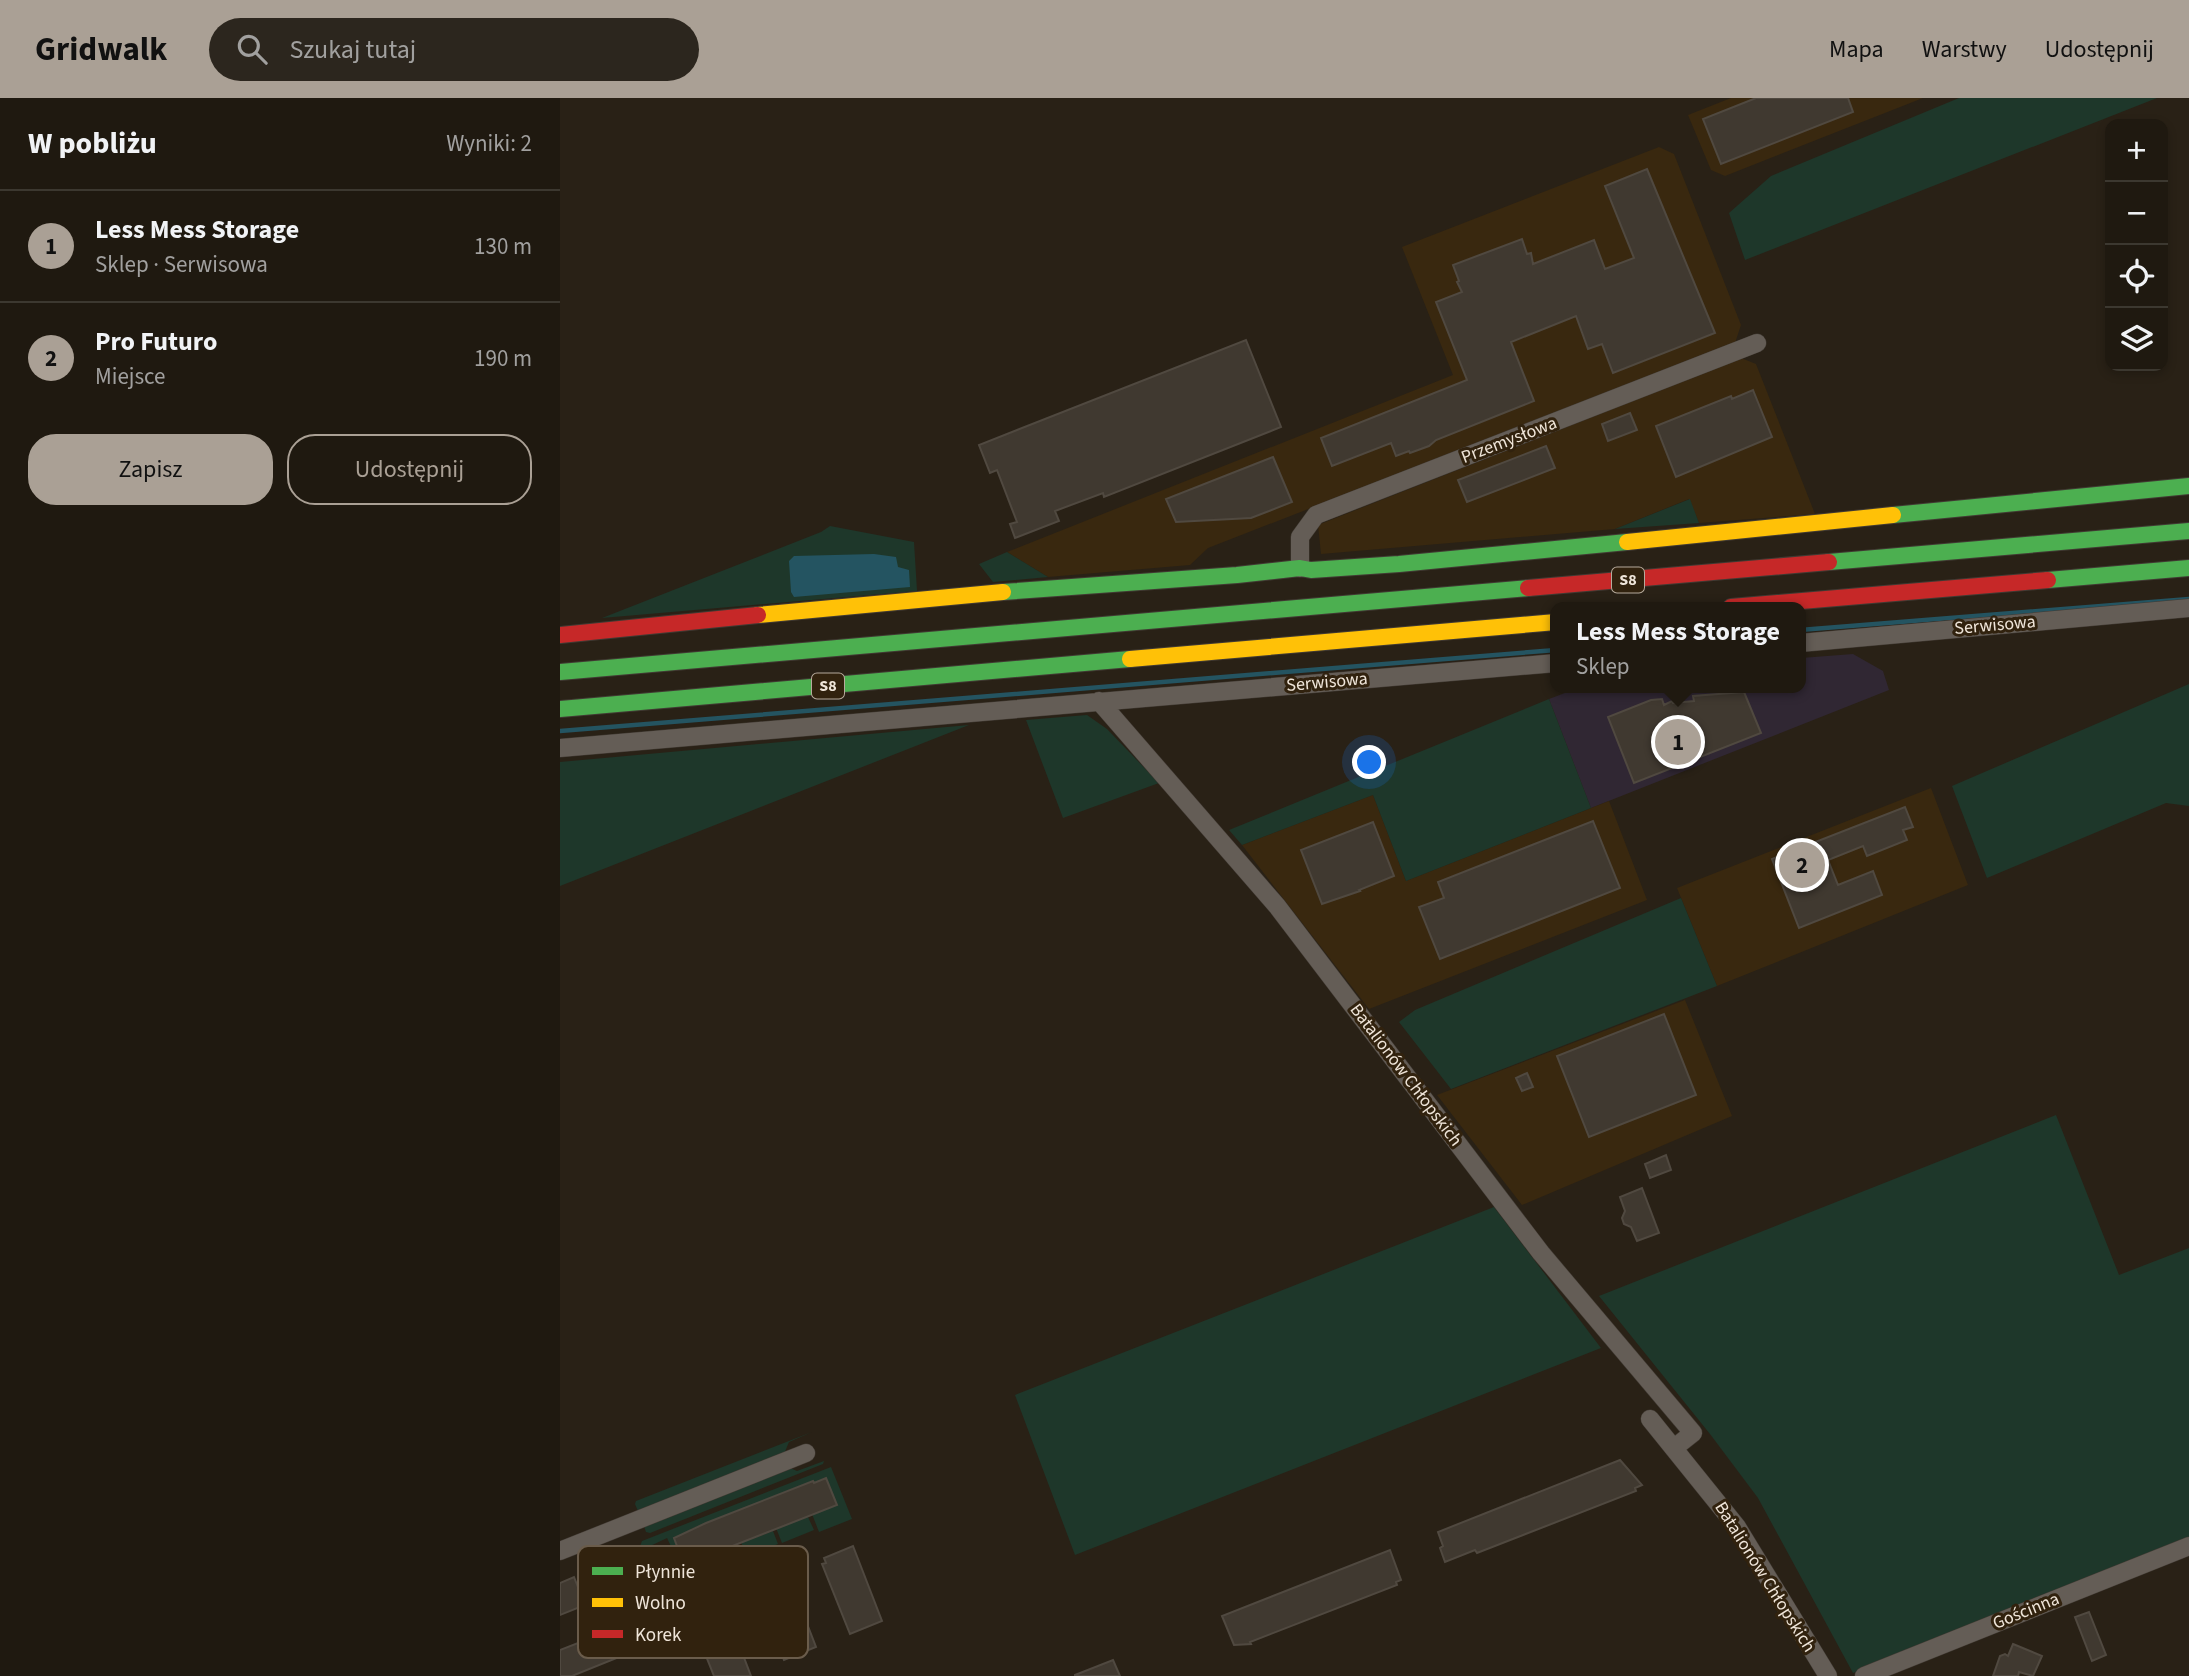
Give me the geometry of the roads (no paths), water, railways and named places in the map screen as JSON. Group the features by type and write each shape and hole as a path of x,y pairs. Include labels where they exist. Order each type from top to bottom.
{"main road":[{"path":"560,635 986,593 1300,568 1311,570 1399,564 2189,486"},
{"name":"S8","path":"560,672 2189,531"},
{"path":"1790,602 2189,568"},
{"name":"S8","path":"560,709 1550,623"}],"street":[{"name":"Przemysłowa","path":"1300,568 1300,537 1315,515 1757,343"},
{"name":"Serwisowa","path":"1806,643 2189,608"},
{"name":"Serwisowa","path":"560,748 1550,663"},
{"name":"Batalionów Chłopskich","path":"1099,701 1277,906 1541,1253 1693,1433 1674,1448"},
{"name":"Batalionów Chłopskich","path":"1650,1419 1737,1527 1828,1676"},
{"path":"560,1550 806,1453"},
{"name":"Gościnna","path":"1864,1676 2189,1546"}],"water":[{"path":"874,554 896,557 898,567 909,570 910,587 794,597 791,592 789,561 794,556"}],"waterway":[{"path":"1806,630 2189,599"},
{"path":"560,731 1550,650"}],"place":[{"name":"Less Mess Storage","path":"1678,742"},
{"name":"Pro Futuro","path":"1802,865"}]}
